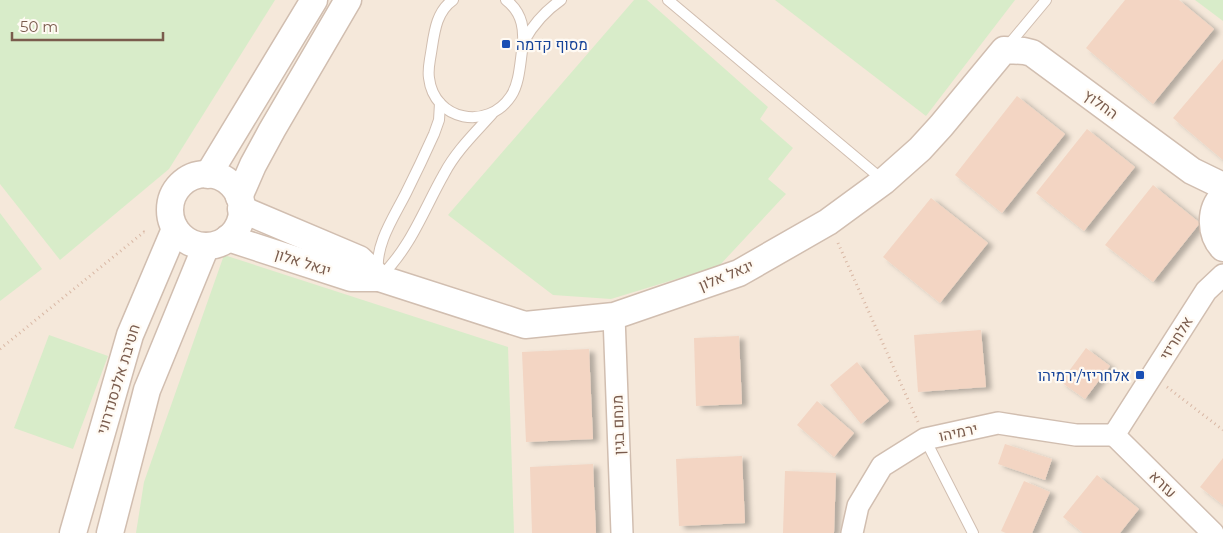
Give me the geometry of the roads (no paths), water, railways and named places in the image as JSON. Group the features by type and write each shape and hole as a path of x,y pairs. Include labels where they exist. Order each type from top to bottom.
{"street":[{"path":"208,175 314,0"},
{"path":"240,203 233,188 225,180 208,175 192,177 174,193 170,205 170,218 175,229 183,238 194,244 217,242 238,225 240,203 253,165 348,0"},
{"name":"יגאל אלון","path":"217,242 351,278 379,278 525,325 614,316 739,273 828,222 884,181 920,149 942,126 1004,50"},
{"name":"החלוץ","path":"1004,50 1032,53 1192,172 1220,197"},
{"path":"1220,197 1212,222 1215,236 1221,246"},
{"name":"יגאל אלון","path":"240,203 359,259 379,278"},
{"name":"חטיבת אלכסנדרוני","path":"73,533 130,335 175,229"},
{"name":"חטיבת אלכסנדרוני","path":"110,533 147,390 217,242"},
{"name":"אלחריזי","path":"1206,291 1221,246"},
{"name":"אלחריזי","path":"1114,435 1206,291 1223,275"},
{"name":"מנחם בגין","path":"614,316 622,533"},
{"name":"ירמיהו","path":"852,533 858,506 882,466 925,439 998,423 1076,435 1114,435"},
{"name":"עזרא","path":"1114,435 1212,533"}],"lane":[{"path":"453,0 442,12 436,26 428,77 432,91 440,103 451,112 464,117 479,117 493,113"},
{"path":"379,278 399,258 410,241 444,173 455,156 493,113 504,105 513,94 523,42 523,27 520,16 506,0"},
{"path":"523,42 541,16 561,0"},
{"path":"668,0 884,181"},
{"path":"1004,50 1046,0"},
{"path":"379,278 378,266 381,248 434,134 440,103"},
{"path":"925,439 972,533"}],"place":[{"name":"מסוף קדמה","path":"506,44"},
{"name":"אלחריזי/ירמיהו","path":"1140,375"}]}
